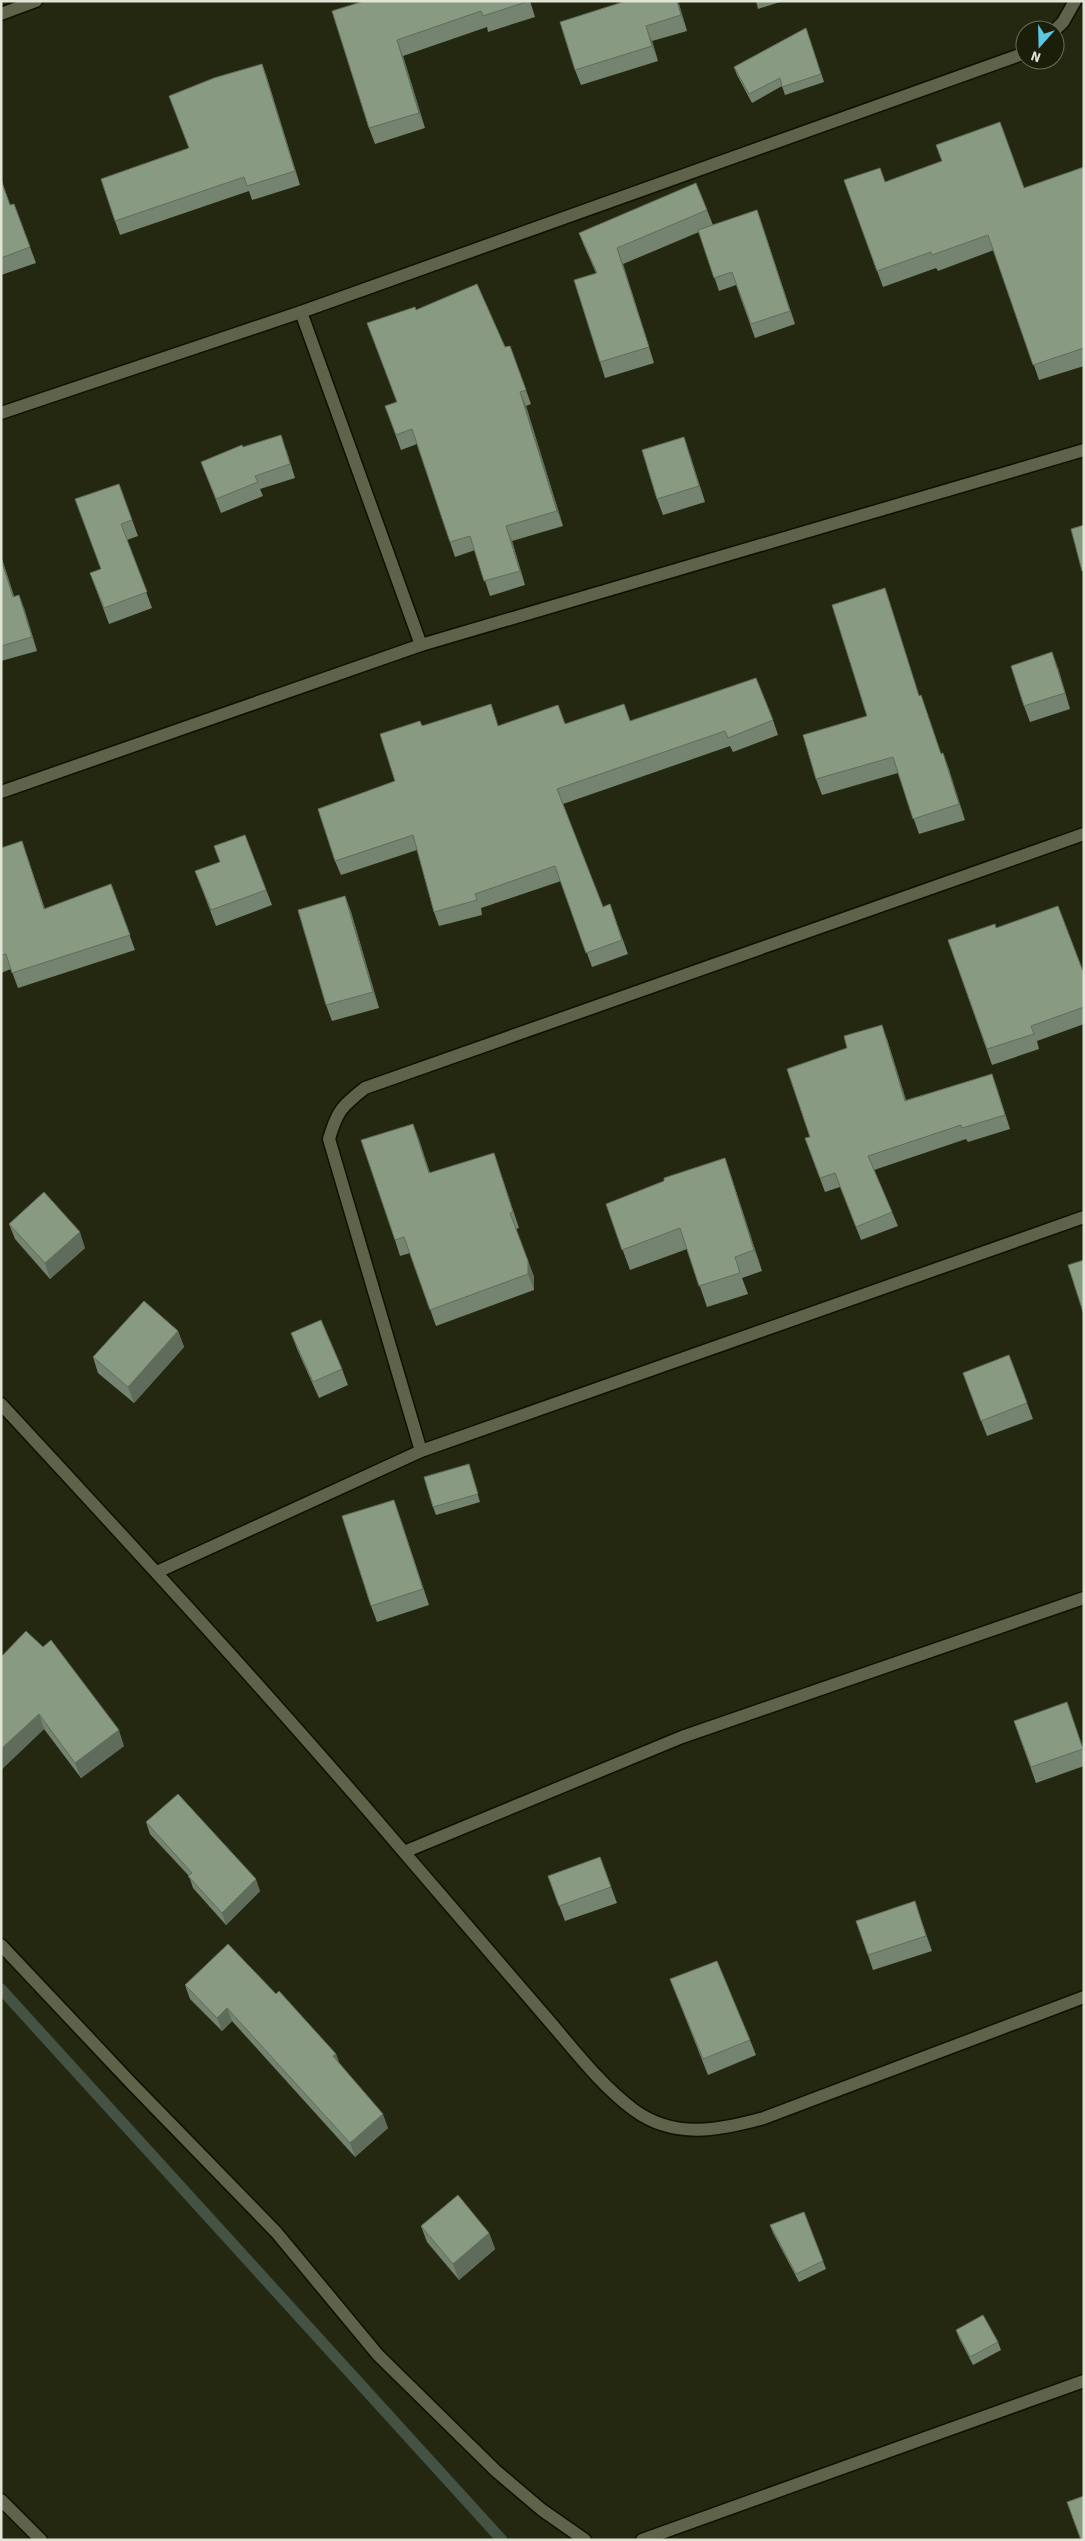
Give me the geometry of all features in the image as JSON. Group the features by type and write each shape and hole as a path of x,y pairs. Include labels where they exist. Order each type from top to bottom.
{"street":[{"path":"1,14 36,1"},
{"path":"1064,20 1075,1"},
{"path":"1,413 301,312 1015,57"},
{"path":"301,312 421,644"},
{"path":"1,792 421,644 1084,450"},
{"path":"421,1451 329,1139 335,1116 346,1103 365,1088 1084,834"},
{"path":"157,1572 421,1451 1084,1217"},
{"path":"1,1404 157,1572 404,1852 592,2070 634,2110 662,2125 693,2131 728,2128 764,2118 1084,1997"},
{"path":"404,1852 682,1737 1084,1598"},
{"path":"1,1945 132,2084 276,2232 378,2355 496,2471 542,2510 585,2540"},
{"path":"642,2540 1084,2381"},
{"path":"1,2500 41,2540"}],"building":[{"path":"364,1 529,1 483,16 481,11 397,40 419,113 369,128 332,11"},
{"path":"626,1 677,1 681,15 646,26 652,46 575,70 560,22"},
{"path":"806,28 821,74 782,87 780,78 749,94 734,67"},
{"path":"262,64 295,171 247,186 244,177 115,221 101,179 189,148 169,96 214,78"},
{"path":"1000,122 1024,188 1084,167 1084,348 1033,365 988,235 932,255 931,252 877,271 844,180 880,168 885,182 942,161 936,145"},
{"path":"1,180 10,205 14,204 30,247 1,258"},
{"path":"696,183 707,210 617,248 649,347 600,362 574,280 597,273 579,233"},
{"path":"757,210 790,311 751,324 732,272 714,278 698,230"},
{"path":"477,284 505,347 510,346 526,390 520,392 557,511 506,526 520,571 484,581 470,536 450,542 412,429 396,435 385,406 397,402 367,323 415,307 416,310"},
{"path":"281,435 290,464 255,476 258,482 216,499 201,462 242,445 243,447"},
{"path":"684,437 699,486 657,499 642,450"},
{"path":"119,484 132,520 121,524 147,592 104,608 90,573 101,569 75,499"},
{"path":"1084,525 1084,570 1082,571 1071,529"},
{"path":"1,559 13,597 19,595 32,637 1,646"},
{"path":"885,588 919,696 921,695 941,754 943,753 959,804 913,819 893,757 816,779 803,735 867,716 832,605"},
{"path":"1052,652 1065,693 1024,706 1011,666"},
{"path":"756,678 773,720 728,738 725,731 557,789 603,907 610,904 622,940 586,953 555,866 475,894 477,900 434,912 413,835 335,861 318,809 395,781 380,734 420,721 422,726 491,704 498,726 558,705 565,724 624,704 630,721"},
{"path":"245,835 266,890 211,910 195,871 220,862 214,846"},
{"path":"22,841 44,909 111,884 130,935 12,973 6,954 1,955 1,848"},
{"path":"345,896 373,992 326,1005 298,910"},
{"path":"1058,906 1084,974 1084,1007 1031,1026 1034,1034 987,1049 948,940 995,924 996,928"},
{"path":"882,1025 905,1101 992,1074 1005,1115 962,1128 961,1125 868,1156 892,1212 856,1227 835,1173 820,1178 805,1138 810,1137 787,1069 847,1048 844,1036"},
{"path":"413,1124 429,1173 494,1153 513,1212 510,1213 528,1261 528,1274 430,1310 404,1237 395,1240 361,1140"},
{"path":"725,1158 754,1250 735,1257 740,1273 699,1286 680,1228 622,1250 606,1204 664,1181 664,1178"},
{"path":"44,1192 80,1232 45,1263 9,1224"},
{"path":"1084,1260 1084,1315 1068,1265"},
{"path":"144,1301 178,1331 128,1387 93,1357"},
{"path":"321,1320 342,1369 313,1382 291,1333"},
{"path":"1009,1355 1027,1403 981,1421 963,1373"},
{"path":"469,1464 478,1494 433,1507 424,1477"},
{"path":"394,1500 423,1589 371,1606 342,1516"},
{"path":"26,1631 43,1647 51,1640 119,1730 75,1763 39,1714 1,1749 1,1657"},
{"path":"1067,1702 1083,1749 1031,1767 1014,1721"},
{"path":"178,1794 256,1879 222,1913 188,1876 192,1873 146,1822"},
{"path":"600,1857 611,1887 559,1906 548,1876"},
{"path":"915,1901 926,1936 868,1955 856,1921"},
{"path":"228,1944 276,1994 279,1991 336,2054 333,2056 383,2114 350,2143 227,2008 217,2018 185,1985"},
{"path":"717,1961 750,2040 703,2059 670,1979"},
{"path":"458,2195 489,2233 453,2264 421,2226"},
{"path":"804,2212 823,2261 796,2274 770,2225"},
{"path":"983,2315 998,2342 970,2357 956,2330"},
{"path":"1084,2496 1084,2540 1081,2540 1067,2502"}],"waterway":[{"path":"1,1989 502,2540"}]}
